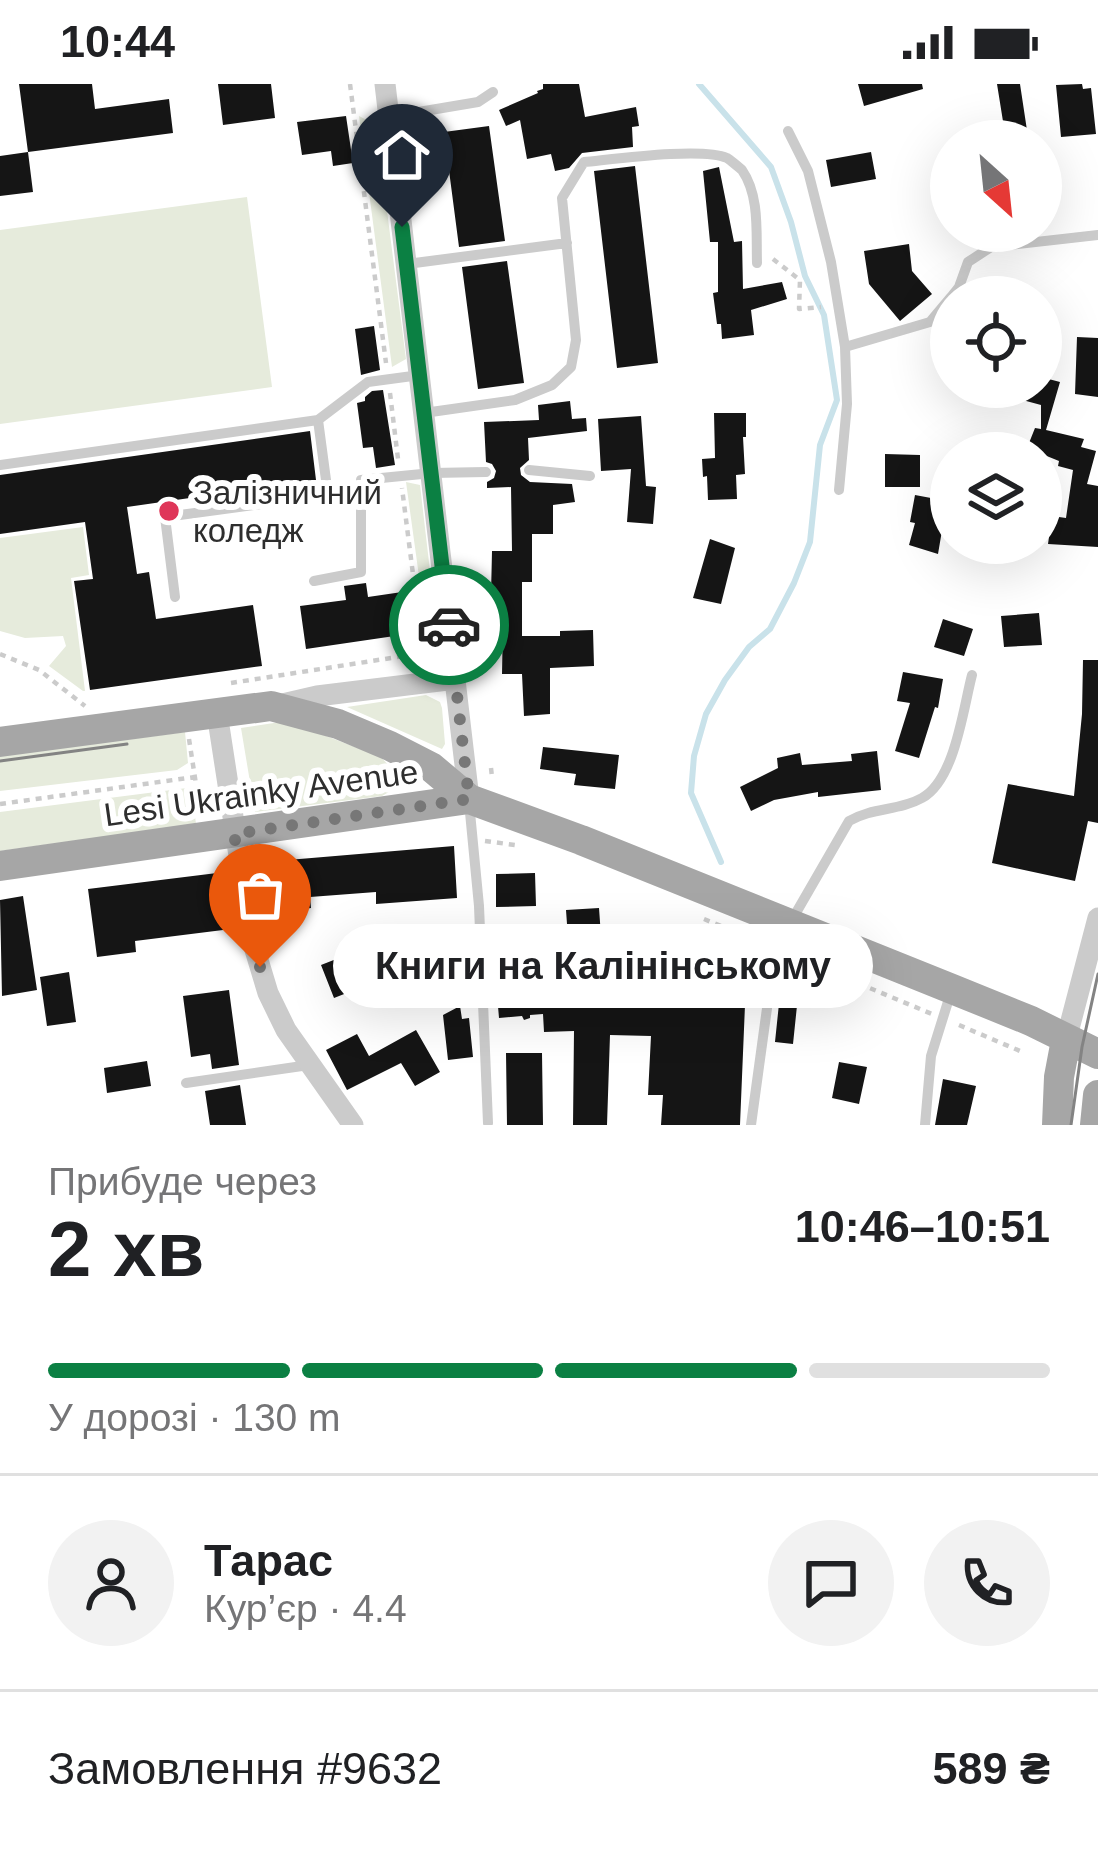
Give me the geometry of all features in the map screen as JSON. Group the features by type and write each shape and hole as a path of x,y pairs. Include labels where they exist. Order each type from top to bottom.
{"main road":[{"name":"Lesi Ukrainky Avenue","path":"0,742 222,699 338,724 481,788"},
{"name":"Lesi Ukrainky Avenue","path":"0,866 234,834 481,788"},
{"path":"481,788 788,938 948,1004 1030,1021 1098,1054"},
{"path":"1057,1125 1066,1040"},
{"path":"1095,1125 1098,1095"}],"street":[{"path":"385,84 455,679 481,788"},
{"path":"271,706 455,679"},
{"path":"222,699 234,834 252,940 268,993 286,1030 353,1125"},
{"path":"1066,1040 1098,918"}],"lane":[{"path":"389,117 478,102 493,92"},
{"path":"788,131 808,171 831,262 845,346 847,404 838,490"},
{"path":"424,412 515,400 552,385 571,367 576,340 562,199 584,162 700,154 727,158 741,169 755,202 757,263"},
{"path":"963,276 968,262 991,247 1098,235"},
{"path":"407,264 567,243"},
{"path":"845,346 930,322"},
{"path":"0,465 318,420 368,382 420,375"},
{"path":"176,597 165,517 328,495 318,420"},
{"path":"529,470 590,476"},
{"path":"314,581 361,572 361,480 486,472"},
{"path":"788,938 849,821 864,812 921,799 937,786 947,768 971,675"},
{"path":"481,788 473,840 488,1123"},
{"path":"480,931 501,938 574,983 754,993 768,1000 751,1125"},
{"path":"925,1125 932,1056 948,1004"},
{"path":"186,1082 309,1065"}],"path":[{"path":"222,699 423,653 350,84"},
{"path":"756,244 800,280 799,309 838,306"},
{"path":"0,654 39,670 85,706"},
{"path":"188,730 202,822"},
{"path":"481,788 491,767"},
{"path":"0,804 195,777"},
{"path":"473,840 532,848"},
{"path":"701,918 788,938 948,1004 1020,1051"},
{"path":"768,1000 788,938"}],"shaded area":[{"path":"359,116 376,125 406,359 392,367"},
{"path":"247,197 272,387 0,424 0,230"},
{"path":"406,482 420,485 439,648 429,649"},
{"path":"83,527 89,575 71,578 85,691 49,666 66,646 63,636 25,638 0,631 0,538"},
{"path":"426,695 442,708 442,749 347,707"},
{"path":"287,721 381,757 398,776 394,789 382,796 255,812 241,728"},
{"path":"185,732 188,763 177,770 0,791 0,756"},
{"path":"187,788 196,824 0,851 0,812"}],"building":[{"path":"19,84 92,84 95,109 169,99 173,133 28,152"},
{"path":"218,84 271,84 275,118 223,125"},
{"path":"543,84 579,84 585,117 636,107 639,126 632,127 633,147 582,153 569,168 555,171 551,154 527,159 520,120 506,126 499,110 538,93"},
{"path":"858,84 922,84 923,89 864,106"},
{"path":"997,84 1020,84 1025,120 1003,120"},
{"path":"1056,85 1091,88 1096,134 1062,137"},
{"path":"346,116 353,163 333,166 331,151 302,155 297,122"},
{"path":"489,126 505,241 459,247 444,132"},
{"path":"28,152 33,192 0,196 0,156"},
{"path":"871,152 876,179 831,187 826,160"},
{"path":"635,166 658,363 617,368 594,171"},
{"path":"719,167 734,242 742,241 743,289 782,282 787,299 751,310 754,335 722,339 713,293 718,292 718,242 710,242 703,171"},
{"path":"909,244 912,271 930,296 900,321 869,284 864,251"},
{"path":"507,261 524,383 478,389 462,267"},
{"path":"374,326 380,370 361,375 355,329"},
{"path":"1077,337 1098,338 1098,397 1075,394"},
{"path":"383,390 395,465 376,468 373,447 363,448 357,403 372,391"},
{"path":"570,401 572,419 586,418 587,431 528,438 529,460 520,468 530,482 572,484 575,502 553,505 553,534 532,534 532,582 522,582 522,636 593,630 594,666 550,668 550,714 524,716 522,674 502,674 503,621 487,621 492,551 512,551 511,487 487,488 496,471 486,462 484,422 539,420 538,405"},
{"path":"1041,408 1052,408 1046,430 1054,432 1033,432 1041,429"},
{"path":"714,413 746,413 745,474 736,475 737,499 708,500 702,459 715,458"},
{"path":"641,416 646,486 656,487 653,524 627,522 631,469 601,471 598,419"},
{"path":"310,431 316,480 127,507 137,574 149,572 156,619 253,605 262,666 90,690 74,581 93,579 85,522 0,534 0,475"},
{"path":"1062,434 1084,439 1081,447 1096,451 1087,484 1098,486 1098,547 1062,545 1062,517 1066,518 1073,470 1062,467"},
{"path":"885,454 920,455 920,487 885,487"},
{"path":"915,495 930,498 930,552 909,545 915,523 910,522"},
{"path":"710,539 735,548 721,604 693,598"},
{"path":"366,583 368,597 409,591 415,633 306,649 300,606 346,600 344,586"},
{"path":"1039,613 1042,645 1004,647 1001,616"},
{"path":"943,619 973,629 964,656 934,647"},
{"path":"1083,660 1098,660 1098,823 1088,821 1075,881 992,863 1008,784 1074,796"},
{"path":"903,672 943,679 938,708 919,758 895,751 910,703 897,701"},
{"path":"543,747 619,755 615,789 574,785 576,774 540,769"},
{"path":"877,751 881,790 818,797 818,792 774,800 751,811 740,787 778,768 777,758 800,753 802,765 852,761 851,754"},
{"path":"454,846 457,898 376,904 376,892 310,897 311,908 272,914 264,862"},
{"path":"217,873 223,930 135,941 136,952 97,957 88,889"},
{"path":"535,873 536,906 496,907 496,874"},
{"path":"23,896 37,990 2,996 0,900"},
{"path":"599,908 602,950 569,952 566,910"},
{"path":"349,954 362,987 334,998 321,965"},
{"path":"448,954 459,994 410,1001 403,961"},
{"path":"526,968 528,994 573,992 609,996 609,1002 745,1005 740,1125 661,1125 663,1095 648,1095 651,1036 610,1035 607,1125 573,1125 574,1031 544,1032 543,1014 524,1020 522,1016 499,1018 495,971"},
{"path":"69,972 76,1022 47,1026 40,977"},
{"path":"229,990 239,1065 212,1069 210,1054 191,1057 183,996"},
{"path":"780,994 798,996 793,1044 775,1042"},
{"path":"460,1006 462,1019 469,1018 473,1057 448,1060 443,1015"},
{"path":"416,1030 440,1072 415,1086 401,1063 347,1090 326,1050 357,1034 369,1056"},
{"path":"506,1053 542,1053 543,1125 507,1125"},
{"path":"147,1061 151,1086 107,1093 104,1068"},
{"path":"839,1062 867,1067 859,1104 832,1098"},
{"path":"943,1079 976,1086 967,1125 935,1125"},
{"path":"240,1085 246,1125 210,1125 205,1091"}],"waterway":[{"path":"699,84 771,167 805,276 824,315 837,400 820,445 810,542 794,583 770,629 749,647 725,680 706,714 694,756 691,793 721,862"}],"tram line":[{"path":"0,761 127,744"},
{"path":"1071,1125 1098,974"}],"way so far":[{"path":"260,967 234,834 469,799 449,625"}],"place":[{"name":"Залізничний коледж","path":"169,511"},
{"name":"Книги на Калінінському","path":"260,967"}],"route":[{"path":"402,227 449,625"}]}
